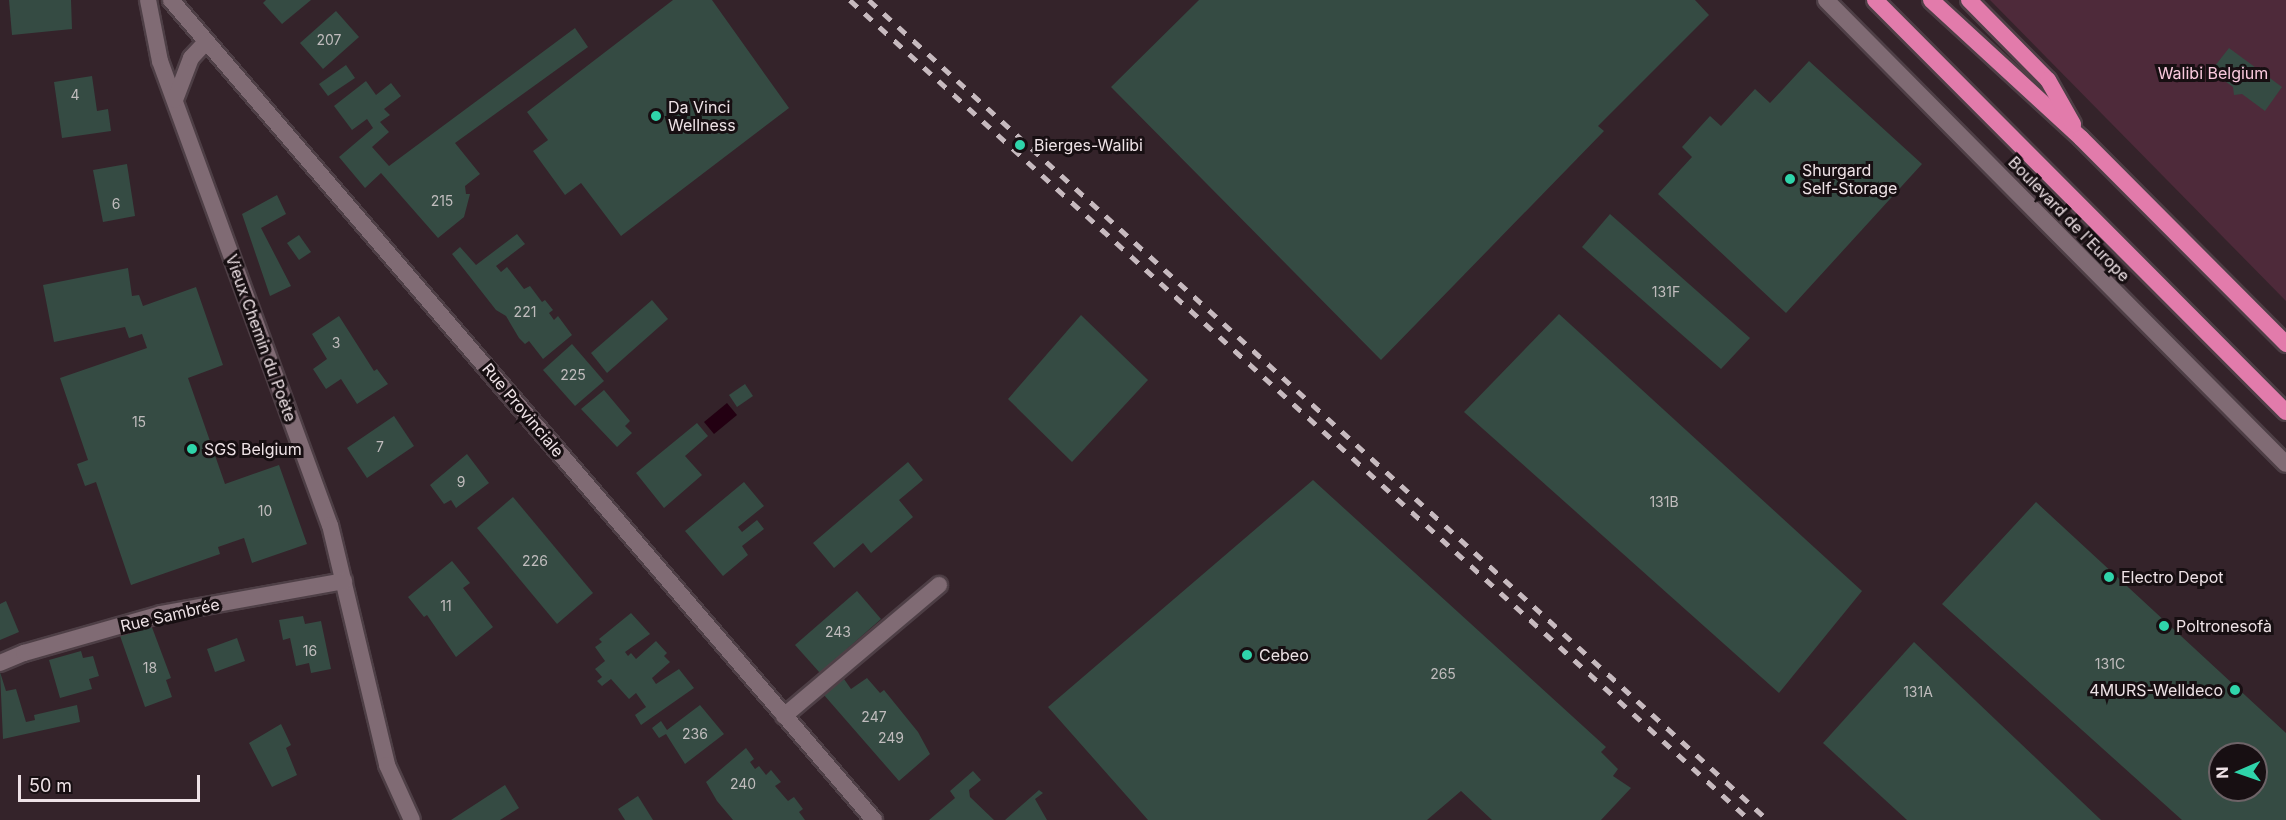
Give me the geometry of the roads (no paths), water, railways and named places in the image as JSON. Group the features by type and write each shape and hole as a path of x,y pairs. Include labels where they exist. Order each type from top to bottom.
{"highway":[{"name":"Boulevard de l'Europe","path":"1875,0 2286,412"},
{"path":"1931,0 2080,138 2286,344"},
{"path":"1969,0 2048,80 2080,138"}],"street":[{"path":"148,0 160,61 175,100"},
{"name":"Rue Provinciale","path":"171,0 874,820"},
{"name":"Boulevard de l'Europe","path":"1826,0 2286,464"},
{"path":"175,100 191,58 207,42"},
{"name":"Vieux Chemin du Poète","path":"175,100 330,525 387,765 412,820"},
{"name":"Rue Sambrée","path":"0,663 24,653 161,614 344,581"},
{"path":"784,716 939,585"}],"railway":[{"path":"850,0 1750,820"},
{"path":"869,0 1768,820"}],"place":[{"name":"Da Vinci Wellness","path":"656,116"},
{"name":"Bierges-Walibi","path":"1020,145"},
{"name":"Shurgard Self-Storage","path":"1790,179"},
{"name":"SGS Belgium","path":"192,449"},
{"name":"Electro Depot","path":"2109,577"},
{"name":"Poltronesofà","path":"2164,626"},
{"name":"Cebeo","path":"1247,655"},
{"name":"4MURS-Welldeco","path":"2235,690"}],"park label":[{"name":"Walibi Belgium","path":"2213,73"}]}
